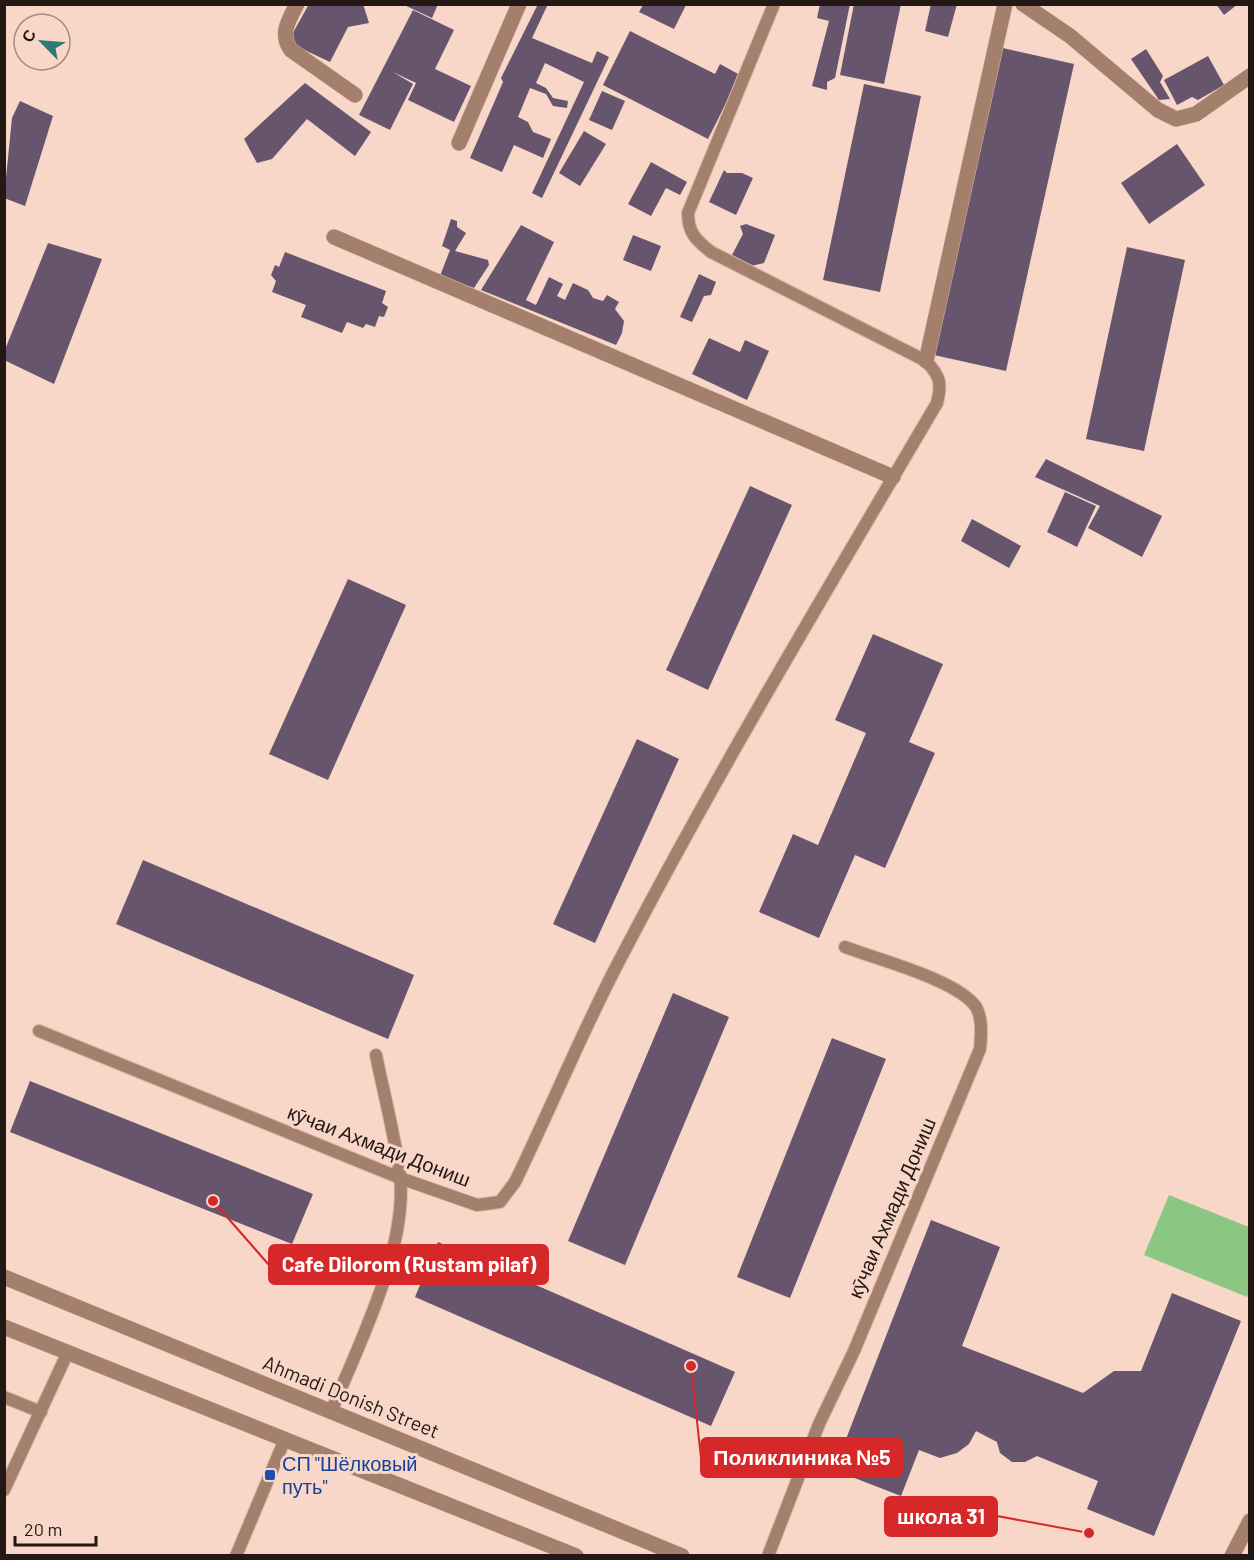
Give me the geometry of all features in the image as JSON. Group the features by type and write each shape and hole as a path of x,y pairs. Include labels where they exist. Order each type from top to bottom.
{"street":[{"path":"297,4 285,30 285,41 291,50 355,94"},
{"path":"459,143 519,4"},
{"path":"926,361 1005,4"},
{"path":"1023,4 1070,36 1158,110 1176,119 1196,114 1250,76"},
{"path":"334,237 893,477"},
{"name":"Ahmadi Donish Street","path":"4,1277 681,1556"},
{"path":"4,1327 576,1556"},
{"path":"1232,1556 1250,1521"}],"lane":[{"path":"774,4 688,213 688,227 695,240 711,252 926,361"},
{"name":"кӯчаи Ахмади Дониш","path":"39,1031 400,1178 477,1205 500,1202 515,1182 614,971 803,631 937,403 942,385 937,372 926,361"},
{"name":"кӯчаи Ахмади Дониш","path":"768,1556 819,1424 854,1351 980,1049 981,1029 977,1009 963,993 943,983 845,947"},
{"path":"331,1412 377,1299 397,1233 400,1178 376,1054"},
{"path":"4,1490 67,1354"},
{"path":"4,1396 40,1412"},
{"path":"236,1556 285,1438"}],"green space":[{"path":"1169,1195 1249,1227 1250,1289 1247,1297 1144,1255"}],"building":[{"path":"309,4 363,4 369,23 348,27 330,62 294,45 290,38"},
{"path":"402,4 438,4 432,18"},
{"path":"538,4 548,4 532,38 592,63 597,51 609,57 542,198 532,193 584,82 545,63 536,83 546,88 553,98 568,101 567,108 553,106 546,94 530,88 518,117 528,122 533,132 551,139 543,158 514,145 502,172 470,158 503,82 501,78"},
{"path":"820,4 850,4 835,78 827,82 827,90 812,86 829,21 817,18"},
{"path":"854,4 901,4 884,84 840,75"},
{"path":"931,4 957,4 948,37 925,31"},
{"path":"1216,4 1238,4 1224,15"},
{"path":"643,5 686,5 674,29 639,12"},
{"path":"413,10 454,30 435,69 471,86 454,122 408,100 416,83 393,72 413,84 390,130 359,115"},
{"path":"630,31 715,74 720,64 740,75 708,139 603,85"},
{"path":"1003,48 1074,64 1006,371 934,355"},
{"path":"1146,49 1163,76 1160,82 1170,99 1159,100 1131,59"},
{"path":"1208,56 1224,85 1198,100 1192,97 1177,105 1164,80"},
{"path":"305,83 371,132 355,156 307,119 272,159 257,163 244,139"},
{"path":"864,84 921,96 880,292 823,280"},
{"path":"602,91 625,101 612,130 589,120"},
{"path":"20,101 53,116 25,206 4,198 12,118"},
{"path":"584,131 606,144 580,186 559,173"},
{"path":"1177,144 1205,185 1149,224 1121,183"},
{"path":"651,162 687,182 680,195 666,188 651,216 628,204"},
{"path":"724,170 727,173 742,173 753,178 736,215 709,202"},
{"path":"451,219 457,221 457,227 466,233 455,251 488,260 489,265 474,288 440,276 450,250 442,246"},
{"path":"746,224 775,235 764,263 751,266 732,255 743,234 740,226"},
{"path":"521,225 554,242 526,300 536,305 549,277 563,284 557,296 565,300 573,283 588,290 593,298 603,301 607,295 619,302 615,309 624,321 622,333 616,345 481,290"},
{"path":"633,235 661,246 651,271 623,260"},
{"path":"48,243 102,259 54,384 4,360 4,352"},
{"path":"1127,247 1185,260 1144,451 1086,439"},
{"path":"285,252 386,291 382,303 388,307 384,317 379,316 375,327 366,324 363,328 347,322 342,333 301,317 306,305 272,292 276,281 271,275 275,265 279,267"},
{"path":"699,274 716,282 711,295 704,296 692,322 680,317"},
{"path":"709,338 740,352 745,340 769,351 747,400 692,374"},
{"path":"1046,459 1162,516 1142,557 1088,528 1100,506 1035,477"},
{"path":"750,486 792,505 708,690 666,670"},
{"path":"1065,492 1096,506 1077,547 1047,532"},
{"path":"972,519 1021,546 1009,568 961,541"},
{"path":"348,579 406,605 328,780 269,754"},
{"path":"873,634 943,664 909,742 935,753 885,868 855,855 819,938 759,912 793,834 818,845 866,733 835,720"},
{"path":"637,739 679,759 595,943 553,924"},
{"path":"143,860 414,975 388,1039 116,924"},
{"path":"673,993 729,1017 625,1265 568,1241"},
{"path":"832,1038 886,1059 790,1298 737,1277"},
{"path":"30,1081 313,1194 292,1244 10,1132"},
{"path":"931,1220 1000,1247 962,1346 1083,1393 1114,1371 1141,1371 1172,1293 1241,1321 1154,1536 1087,1509 1098,1481 1037,1456 1025,1462 1012,1462 1000,1453 997,1442 976,1431 969,1444 957,1453 940,1458 919,1450 901,1496 834,1470"},
{"path":"438,1242 735,1372 711,1426 415,1297"}],"place":[{"name":"Cafe Dilorom (Rustam pilaf)","path":"213,1201"},
{"name":"Поликлиника №5","path":"691,1366"},
{"name":"СП \"Шёлковый путь\"","path":"270,1475"},
{"name":"школа 31","path":"1089,1533"}]}
